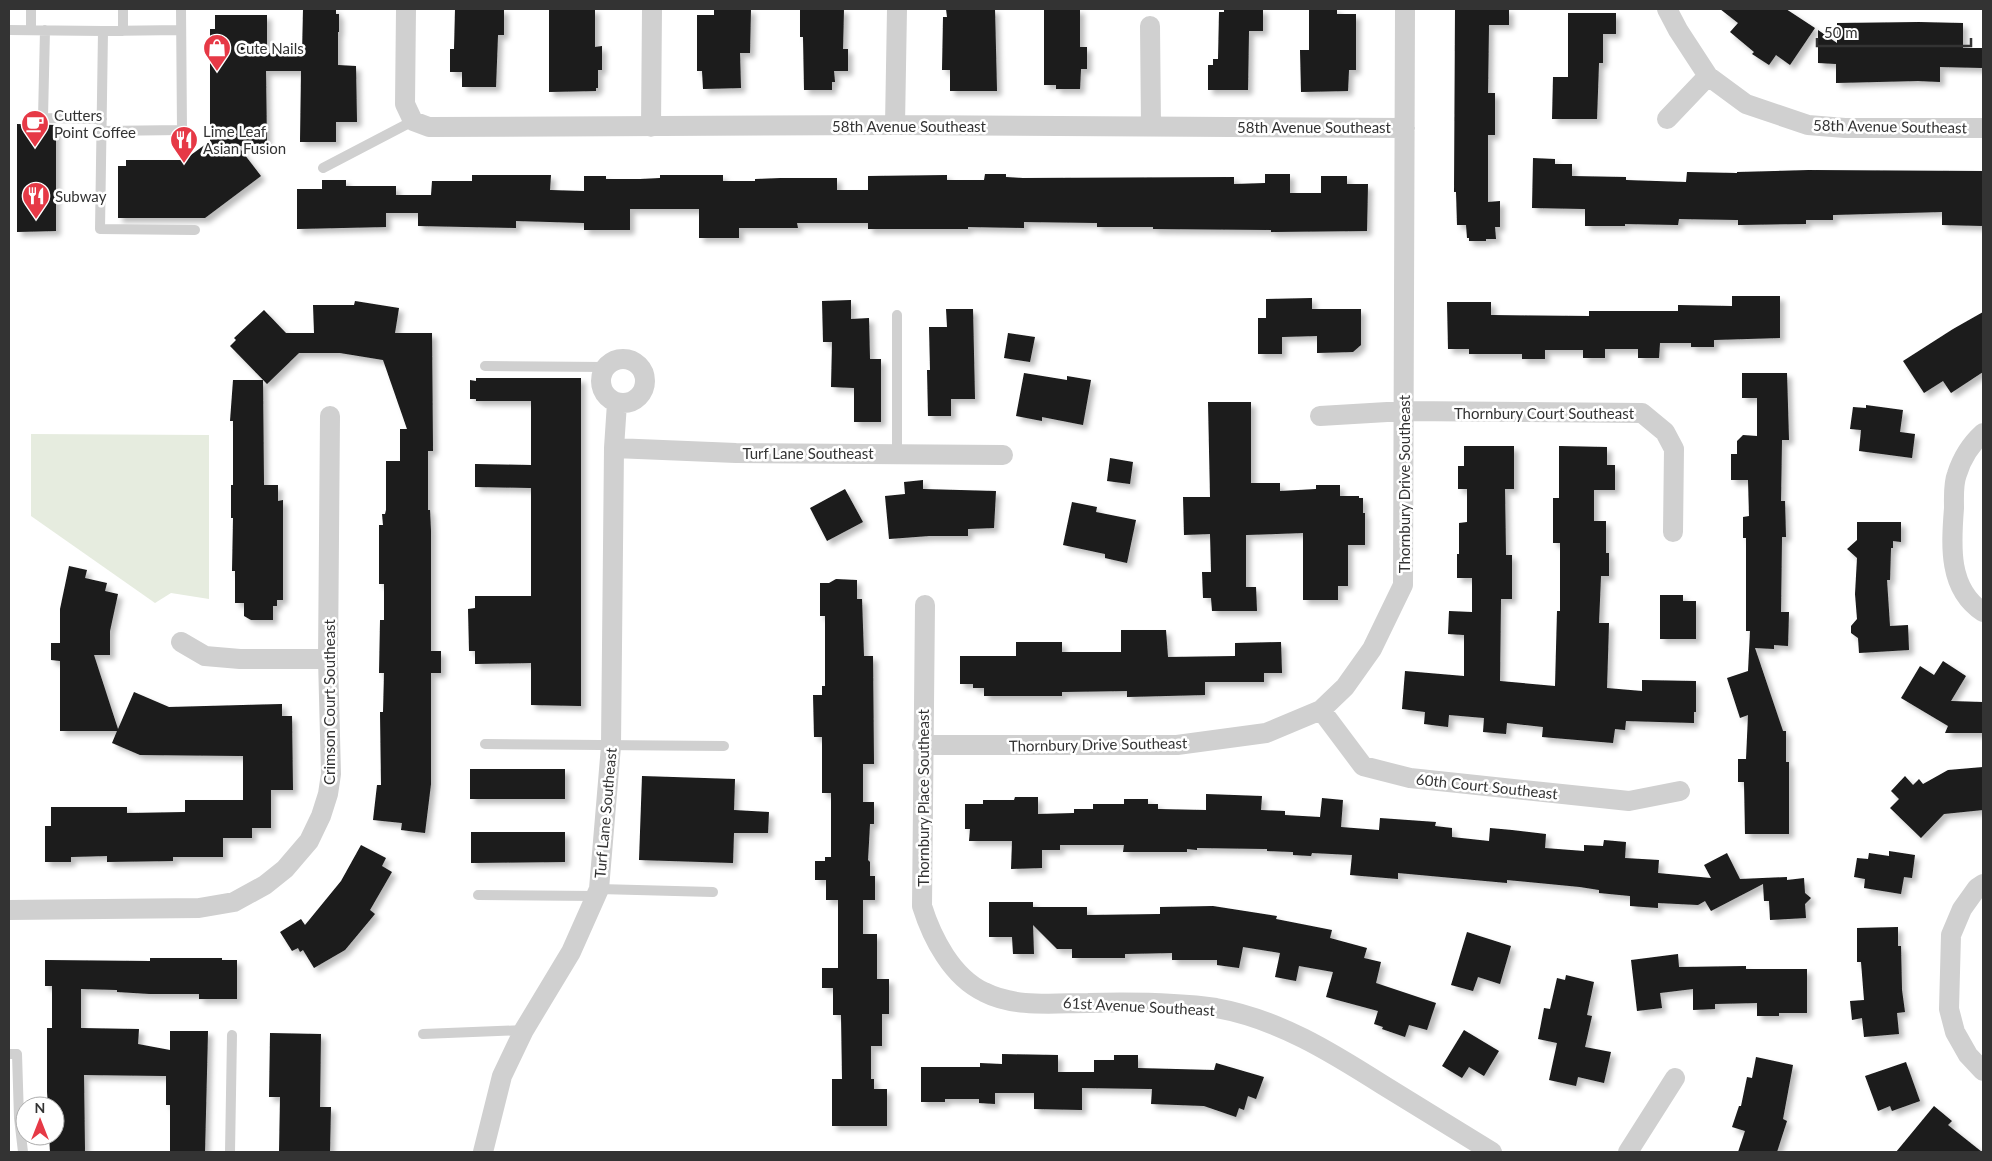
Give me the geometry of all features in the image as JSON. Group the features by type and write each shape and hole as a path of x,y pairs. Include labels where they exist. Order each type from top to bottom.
{"street":[{"path":"406,9 405,104 413,121"},
{"path":"651,128 652,9"},
{"path":"895,126 897,9"},
{"name":"Thornbury Drive Southeast","path":"922,745 1177,745 1266,733 1321,710 1345,687 1372,649 1403,586 1405,9"},
{"name":"58th Avenue Southeast","path":"1667,9 1678,30 1708,76 1746,104 1808,125 1845,128 1983,128"},
{"path":"1150,26 1151,126"},
{"path":"1667,119 1708,76"},
{"name":"58th Avenue Southeast","path":"413,121 430,127 1151,126 1406,128"},
{"path":"620,358 629,359 637,363 643,370 646,378 645,387 635,401 618,403 610,399 604,392 601,384 602,375 605,367 612,361 620,358"},
{"name":"Turf Lane Southeast","path":"483,1152 502,1076 524,1030 571,952 597,893 611,746 614,448 618,403"},
{"name":"Thornbury Court Southeast","path":"1320,416 1404,412 1642,413 1665,432 1674,449 1673,532"},
{"name":"Crimson Court Southeast","path":"9,910 199,908 234,902 265,885 285,869 309,841 321,816 328,794 331,774 328,659 330,416"},
{"path":"1983,433 1963,458 1956,476 1952,535 1953,567 1961,591 1974,606 1983,612"},
{"name":"Turf Lane Southeast","path":"614,448 736,453 1003,454"},
{"name":"Thornbury Place Southeast","path":"925,605 922,745 922,906 929,928 953,968 965,978"},
{"path":"181,642 205,656 240,659 328,659"},
{"name":"60th Court Southeast","path":"1321,710 1363,766 1410,778 1629,801 1680,790"},
{"path":"1983,884 1962,910 1952,935 1949,1008 1955,1032 1968,1055 1983,1071"},
{"name":"61st Avenue Southeast","path":"965,978 983,992 1008,1001 1031,1003 1110,1002 1217,1008 1287,1029 1330,1052 1492,1152"},
{"path":"1628,1152 1675,1078"}],"lane":[{"path":"31,9 31,30"},
{"path":"123,9 123,31"},
{"path":"101,131 182,130 181,9"},
{"path":"9,30 181,30"},
{"path":"45,30 43,118 102,119"},
{"path":"103,31 100,229 195,230"},
{"path":"323,168 413,121"},
{"path":"897,316 897,454"},
{"path":"485,366 605,367"},
{"path":"485,744 724,746"},
{"path":"478,895 713,892"},
{"path":"423,1034 524,1030"},
{"path":"230,1152 232,1035"},
{"path":"9,1054 18,1054 19,1118 23,1152"}],"shaded area":[{"path":"31,434 209,435 209,599 171,593 155,603 31,516"}],"building":[{"path":"303,9 336,9 336,14 339,14 338,65 356,66 357,122 336,122 336,142 300,142 301,71 266,71 267,146 238,146 261,176 205,218 118,218 118,166 126,166 126,160 184,160 210,141 210,29 215,29 215,15 267,15 267,53 302,54"},
{"path":"455,9 504,9 504,35 498,35 496,87 462,87 462,72 450,72 450,49 454,49"},
{"path":"549,9 595,9 595,47 602,46 602,70 598,70 598,88 596,88 596,91 549,92"},
{"path":"714,9 751,9 750,53 740,53 741,88 703,89 702,71 697,71 697,15 714,15"},
{"path":"800,9 844,9 843,49 848,49 848,71 834,71 835,82 832,82 832,90 804,90 803,37 800,37"},
{"path":"946,9 995,9 997,91 950,91 950,70 942,70 943,17 947,17"},
{"path":"1044,9 1080,9 1080,47 1087,47 1087,69 1081,69 1080,89 1056,89 1056,85 1044,85"},
{"path":"1224,9 1263,9 1263,31 1249,31 1248,90 1208,90 1208,65 1213,65 1213,59 1218,59 1219,12 1224,12"},
{"path":"1309,9 1337,9 1337,14 1356,14 1356,70 1349,70 1348,91 1301,92 1300,50 1309,50"},
{"path":"1455,9 1509,9 1509,25 1489,25 1488,93 1495,93 1495,135 1488,135 1488,202 1500,201 1500,227 1495,227 1496,239 1486,239 1486,241 1469,241 1466,225 1457,225 1456,192 1454,192"},
{"path":"1720,9 1786,9 1815,28 1790,65 1776,55 1769,65 1752,54 1754,52 1730,32 1738,23"},
{"path":"1568,13 1616,13 1616,34 1603,34 1603,63 1599,63 1597,119 1552,119 1553,77 1568,77"},
{"path":"1837,23 1963,23 1963,48 1983,48 1983,68 1940,67 1940,82 1836,83 1836,64 1818,63 1818,30 1837,43"},
{"path":"17,124 56,125 56,231 17,232"},
{"path":"1533,158 1555,159 1555,164 1572,164 1572,176 1626,177 1626,180 1686,182 1687,172 1737,173 1809,170 1983,171 1983,226 1942,225 1942,212 1833,215 1833,220 1806,220 1806,224 1738,225 1738,220 1679,219 1678,225 1625,224 1625,226 1585,226 1585,209 1532,208"},
{"path":"985,174 1006,174 1006,177 1023,178 1234,177 1234,184 1265,183 1265,174 1290,174 1290,193 1321,193 1321,176 1347,176 1347,184 1368,184 1367,231 1271,232 1271,230 1153,229 1153,227 1097,227 1097,223 1024,222 1024,228 868,229 868,223 797,223 798,228 739,228 739,238 699,238 699,209 630,209 630,230 584,230 584,223 516,221 516,228 418,226 418,213 386,213 386,227 297,229 297,189 322,189 322,180 346,180 346,186 396,186 396,195 431,195 432,181 472,181 472,175 551,175 550,190 584,191 584,176 606,176 606,179 640,179 660,178 660,175 723,175 723,181 837,178 837,190 868,190 868,176 947,175 947,180 984,180"},
{"path":"1732,296 1780,296 1780,338 1714,340 1714,347 1691,347 1691,343 1660,343 1659,358 1638,358 1638,349 1605,349 1605,358 1583,358 1583,350 1545,350 1545,359 1522,359 1522,354 1469,354 1469,349 1448,349 1447,302 1491,302 1491,315 1589,316 1589,311 1678,311 1678,305 1732,306"},
{"path":"1312,298 1312,309 1361,309 1361,345 1353,352 1317,353 1317,336 1282,337 1282,354 1258,354 1258,318 1266,318 1266,299"},
{"path":"851,300 851,319 869,318 870,359 881,359 881,422 854,422 854,388 831,387 832,342 823,342 822,301"},
{"path":"355,301 399,308 395,333 432,333 433,451 428,451 428,510 430,510 431,531 431,651 441,651 441,673 431,673 431,784 425,833 401,830 402,823 373,820 377,785 381,785 380,712 383,712 384,673 379,673 380,620 384,620 384,584 379,584 379,525 383,525 382,514 385,514 386,510 386,461 400,461 400,429 407,429 383,360 340,353 299,353 267,384 230,346 236,340 234,338 264,310 286,333 314,333 313,305 354,305"},
{"path":"946,309 973,309 975,399 951,399 951,416 928,416 927,370 930,370 929,327 947,327"},
{"path":"1983,312 1983,372 1951,393 1943,381 1924,393 1903,361"},
{"path":"1008,333 1035,337 1030,362 1004,358"},
{"path":"1024,373 1067,380 1067,376 1091,380 1083,425 1042,417 1042,421 1016,416"},
{"path":"1742,373 1787,373 1789,440 1782,440 1781,501 1785,501 1786,537 1782,537 1781,612 1789,612 1788,646 1774,645 1774,649 1755,648 1783,731 1786,731 1786,762 1789,762 1789,834 1745,834 1744,782 1738,782 1738,759 1746,759 1748,715 1740,718 1727,678 1748,671 1750,631 1746,631 1746,538 1743,538 1743,517 1749,516 1748,480 1731,480 1731,454 1737,454 1737,441 1743,435 1757,436 1757,398 1742,398"},
{"path":"476,378 581,378 581,706 531,705 531,663 475,664 475,651 469,651 468,609 475,608 475,596 531,596 531,488 475,487 475,464 531,465 531,401 476,401 476,399 470,399 470,380 476,381"},
{"path":"233,380 263,380 264,485 278,485 278,501 283,500 283,600 277,600 277,606 273,606 273,620 251,620 244,616 244,603 235,603 235,571 232,571 233,518 231,518 233,421 230,421"},
{"path":"1208,402 1251,402 1251,483 1280,483 1280,491 1316,489 1316,485 1340,485 1340,496 1359,496 1359,498 1363,498 1365,545 1348,545 1348,586 1338,586 1338,600 1303,600 1303,533 1246,535 1246,587 1256,587 1257,611 1212,611 1211,598 1203,598 1202,572 1211,572 1210,534 1184,535 1183,497 1210,497"},
{"path":"1866,405 1903,410 1900,432 1915,434 1912,458 1859,451 1861,430 1850,429 1853,407 1866,408"},
{"path":"1464,446 1514,446 1514,489 1505,489 1506,555 1512,555 1512,599 1501,599 1500,681 1555,686 1557,611 1560,611 1560,543 1553,543 1553,498 1559,498 1559,446 1607,447 1607,465 1615,465 1615,490 1594,490 1594,521 1606,521 1606,553 1609,553 1609,576 1601,576 1599,623 1609,623 1607,688 1642,691 1642,680 1696,681 1694,723 1626,721 1625,730 1615,729 1613,743 1542,737 1543,727 1507,723 1506,734 1483,732 1484,718 1449,715 1448,727 1424,724 1425,712 1402,709 1405,671 1464,676 1464,635 1448,634 1449,611 1472,612 1472,578 1457,578 1459,523 1467,522 1467,489 1458,489 1458,466 1464,466"},
{"path":"1110,458 1133,462 1130,484 1107,481"},
{"path":"923,480 923,489 996,491 994,528 968,529 968,536 889,539 885,496 905,494 904,482"},
{"path":"845,489 863,522 827,541 810,508"},
{"path":"1072,502 1097,507 1096,512 1136,520 1127,563 1105,558 1105,554 1063,545"},
{"path":"1857,522 1901,522 1901,542 1893,541 1890,580 1887,580 1890,626 1908,625 1909,650 1859,653 1858,638 1851,633 1851,626 1857,619 1855,594 1857,558 1847,549 1857,540"},
{"path":"69,566 87,570 85,578 107,583 105,591 118,594 110,631 110,655 94,655 118,729 134,692 169,707 282,704 282,716 292,716 293,790 271,790 271,828 252,828 252,838 223,838 223,857 173,857 173,861 107,862 107,856 71,857 71,862 45,862 45,826 51,826 51,807 127,807 127,813 185,812 185,800 243,800 243,756 140,755 112,743 117,731 60,731 60,661 51,660 51,643 60,643 60,609"},
{"path":"836,579 857,580 857,599 862,599 864,656 873,656 874,764 863,764 863,802 874,802 874,824 870,824 868,860 870,862 870,876 875,876 875,900 863,900 863,934 877,934 877,979 889,979 889,1014 882,1014 882,1046 871,1046 871,1079 874,1079 874,1089 887,1089 887,1126 832,1126 832,1079 842,1079 841,1015 833,1015 833,988 822,988 822,968 838,968 838,900 826,900 826,880 815,880 815,861 825,861 825,857 831,857 831,793 822,793 822,737 814,737 813,695 822,695 822,686 825,686 825,616 820,616 820,583 829,583"},
{"path":"1660,595 1683,595 1683,601 1696,601 1696,639 1660,639"},
{"path":"1121,630 1166,630 1168,657 1235,656 1235,643 1281,642 1282,673 1264,673 1264,682 1205,682 1205,695 1127,697 1127,691 1062,692 1062,696 984,696 984,688 973,688 973,684 960,684 960,656 1016,656 1016,642 1062,642 1062,652 1121,652"},
{"path":"1943,661 1966,676 1951,701 1983,702 1983,733 1945,733 1948,726 1901,698 1920,666 1934,675"},
{"path":"1983,767 1983,810 1944,814 1921,838 1890,808 1899,799 1891,791 1905,776 1913,785 1919,779 1923,784 1948,770"},
{"path":"470,769 565,769 565,799 470,799"},
{"path":"642,776 735,779 734,810 769,812 768,833 734,833 733,863 639,860"},
{"path":"1206,794 1262,796 1261,810 1285,811 1285,815 1320,817 1322,798 1343,800 1341,827 1379,830 1380,818 1436,822 1435,826 1452,828 1452,837 1489,841 1490,828 1512,830 1546,834 1545,848 1584,851 1584,845 1603,846 1604,840 1626,842 1625,858 1659,860 1658,873 1711,878 1704,865 1727,853 1740,879 1787,877 1787,880 1804,878 1805,893 1811,898 1805,904 1806,918 1770,920 1769,901 1764,901 1763,884 1711,911 1705,901 1698,905 1658,903 1658,908 1630,906 1630,896 1599,893 1599,890 1580,887 1507,880 1507,883 1398,873 1398,879 1350,875 1352,855 1312,853 1311,856 1293,855 1293,852 1267,851 1267,849 1197,848 1197,850 1187,849 1187,852 1123,852 1124,845 1060,845 1060,850 1042,850 1042,868 1011,869 1012,841 969,841 970,829 965,829 965,804 983,804 983,800 1014,800 1015,797 1038,797 1038,814 1074,813 1074,809 1093,809 1093,804 1124,804 1124,799 1148,799 1148,804 1158,804 1158,809 1206,810"},
{"path":"471,832 565,832 565,862 471,863"},
{"path":"361,845 386,858 382,866 392,872 370,910 375,914 345,950 314,968 303,950 300,952 298,948 292,951 280,932 301,919 305,925 341,881"},
{"path":"1889,851 1915,855 1912,878 1904,877 1901,894 1864,888 1865,879 1854,877 1857,858 1868,859 1869,853 1889,856"},
{"path":"989,902 1033,902 1033,907 1087,907 1087,915 1160,914 1160,907 1213,906 1277,916 1276,919 1332,930 1330,938 1367,948 1364,958 1381,962 1376,983 1436,1003 1427,1030 1409,1025 1405,1037 1382,1029 1383,1027 1374,1024 1378,1011 1326,997 1333,972 1299,966 1296,981 1275,977 1280,953 1243,947 1239,968 1217,965 1217,960 1172,960 1172,953 1125,954 1125,958 1072,958 1072,949 1057,949 1033,925 1034,954 1013,954 1012,937 989,937"},
{"path":"1898,927 1898,946 1901,946 1902,990 1905,1012 1897,1013 1899,1034 1864,1037 1862,1018 1852,1020 1850,1001 1864,1000 1861,962 1857,962 1857,928"},
{"path":"1467,932 1511,946 1500,984 1478,977 1473,991 1451,985"},
{"path":"1678,954 1679,967 1746,966 1746,969 1807,969 1807,1013 1779,1013 1779,1016 1757,1016 1757,1003 1715,1004 1715,1009 1693,1010 1693,989 1660,993 1662,1008 1637,1011 1631,960"},
{"path":"150,958 222,958 222,960 237,960 237,999 199,999 199,994 150,994 117,992 117,990 81,989 81,1028 139,1029 138,1044 170,1050 170,1031 208,1031 205,1152 170,1152 170,1105 166,1105 166,1076 84,1075 85,1152 50,1152 50,1146 65,1146 65,1096 47,1096 47,1028 52,1028 52,986 45,986 45,960 150,961"},
{"path":"1566,975 1594,982 1587,1015 1592,1016 1585,1047 1611,1052 1604,1083 1578,1077 1576,1086 1549,1080 1557,1043 1538,1039 1544,1008 1550,1009 1557,978 1565,980"},
{"path":"1464,1030 1499,1051 1484,1076 1469,1067 1462,1078 1442,1066"},
{"path":"270,1033 321,1034 320,1107 331,1107 330,1152 279,1152 280,1097 269,1097"},
{"path":"1002,1054 1058,1055 1058,1072 1094,1072 1094,1060 1114,1060 1114,1055 1138,1055 1138,1068 1214,1070 1216,1063 1264,1077 1256,1099 1248,1096 1244,1110 1239,1108 1236,1117 1204,1106 1151,1104 1152,1089 1082,1088 1082,1110 1034,1109 1034,1093 995,1093 995,1104 979,1103 979,1099 945,1099 945,1102 921,1102 921,1067 980,1067 980,1063 1002,1064"},
{"path":"1756,1057 1793,1065 1783,1119 1787,1121 1777,1152 1738,1152 1745,1131 1732,1127 1739,1106 1741,1106 1747,1077 1752,1078"},
{"path":"1906,1062 1920,1101 1892,1111 1890,1106 1878,1111 1865,1076"},
{"path":"1934,1106 1952,1121 1948,1125 1982,1152 1896,1152"}],"place":[{"name":"Cute Nails","path":"217,72"},
{"name":"Cutters Point Coffee","path":"35,148"},
{"name":"Lime Leaf Asian Fusion","path":"184,164"},
{"name":"Subway","path":"36,220"}]}
